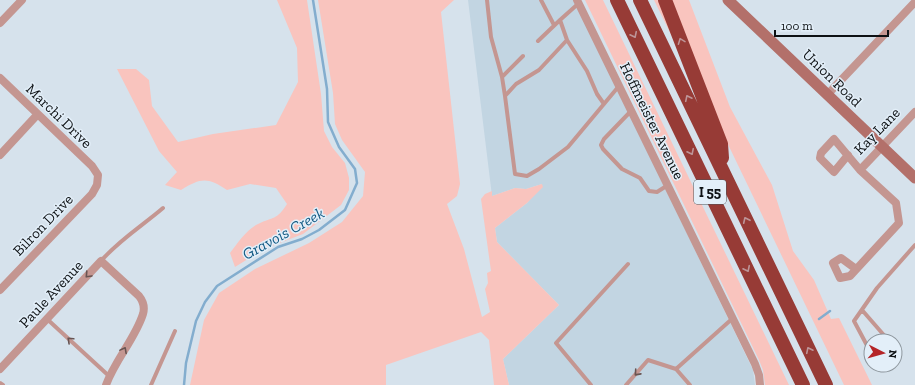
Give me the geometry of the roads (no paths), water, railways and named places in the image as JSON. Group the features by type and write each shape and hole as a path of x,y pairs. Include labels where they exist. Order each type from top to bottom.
{"highway":[{"name":"I 55","path":"617,0 803,385"},
{"name":"I 55","path":"640,0 724,171 826,385"},
{"path":"665,0 721,144 724,171"}],"main road":[{"name":"Union Road","path":"728,0 915,178"}],"street":[{"path":"0,23 22,0"},
{"name":"Hoffmeister Avenue","path":"578,2 755,364 759,374 760,385"},
{"path":"827,95 915,2"},
{"name":"Marchi Drive","path":"0,78 92,166 98,175"},
{"name":"Kay Lane","path":"860,170 915,112"},
{"path":"0,155 38,115"},
{"name":"Kay Lane","path":"848,155 860,170 896,203 899,223 856,269"},
{"name":"Bilron Drive","path":"0,290 92,194 97,185 98,175"},
{"name":"Paule Avenue","path":"0,369 100,262 139,296 143,304 143,313 109,376 106,385"}],"lane":[{"path":"487,0 491,37 506,96 515,174 527,176 539,169 568,147 619,86"},
{"path":"541,0 554,25"},
{"path":"538,41 578,2"},
{"path":"560,20 567,40 587,70 597,94 604,104"},
{"path":"506,96 516,84 539,70 567,40"},
{"path":"502,77 523,56"},
{"path":"632,111 604,139 601,145 622,169 640,178 650,191 657,192 668,185"},
{"path":"100,262 116,245 137,230 162,208"},
{"path":"863,338 854,321 876,288 915,245"},
{"path":"591,385 556,343 628,264"},
{"path":"862,310 882,333"},
{"path":"676,369 733,318"},
{"path":"47,319 109,376"},
{"path":"151,385 175,331"},
{"path":"626,385 648,360 676,369 690,385"}],"waterway":[{"name":"Gravois Creek","path":"184,385 186,363 196,321 205,302 217,286 278,247 302,239 319,230 345,210 357,183 355,169 339,147 328,122 327,89 313,0"},
{"path":"819,319 830,311"}]}
